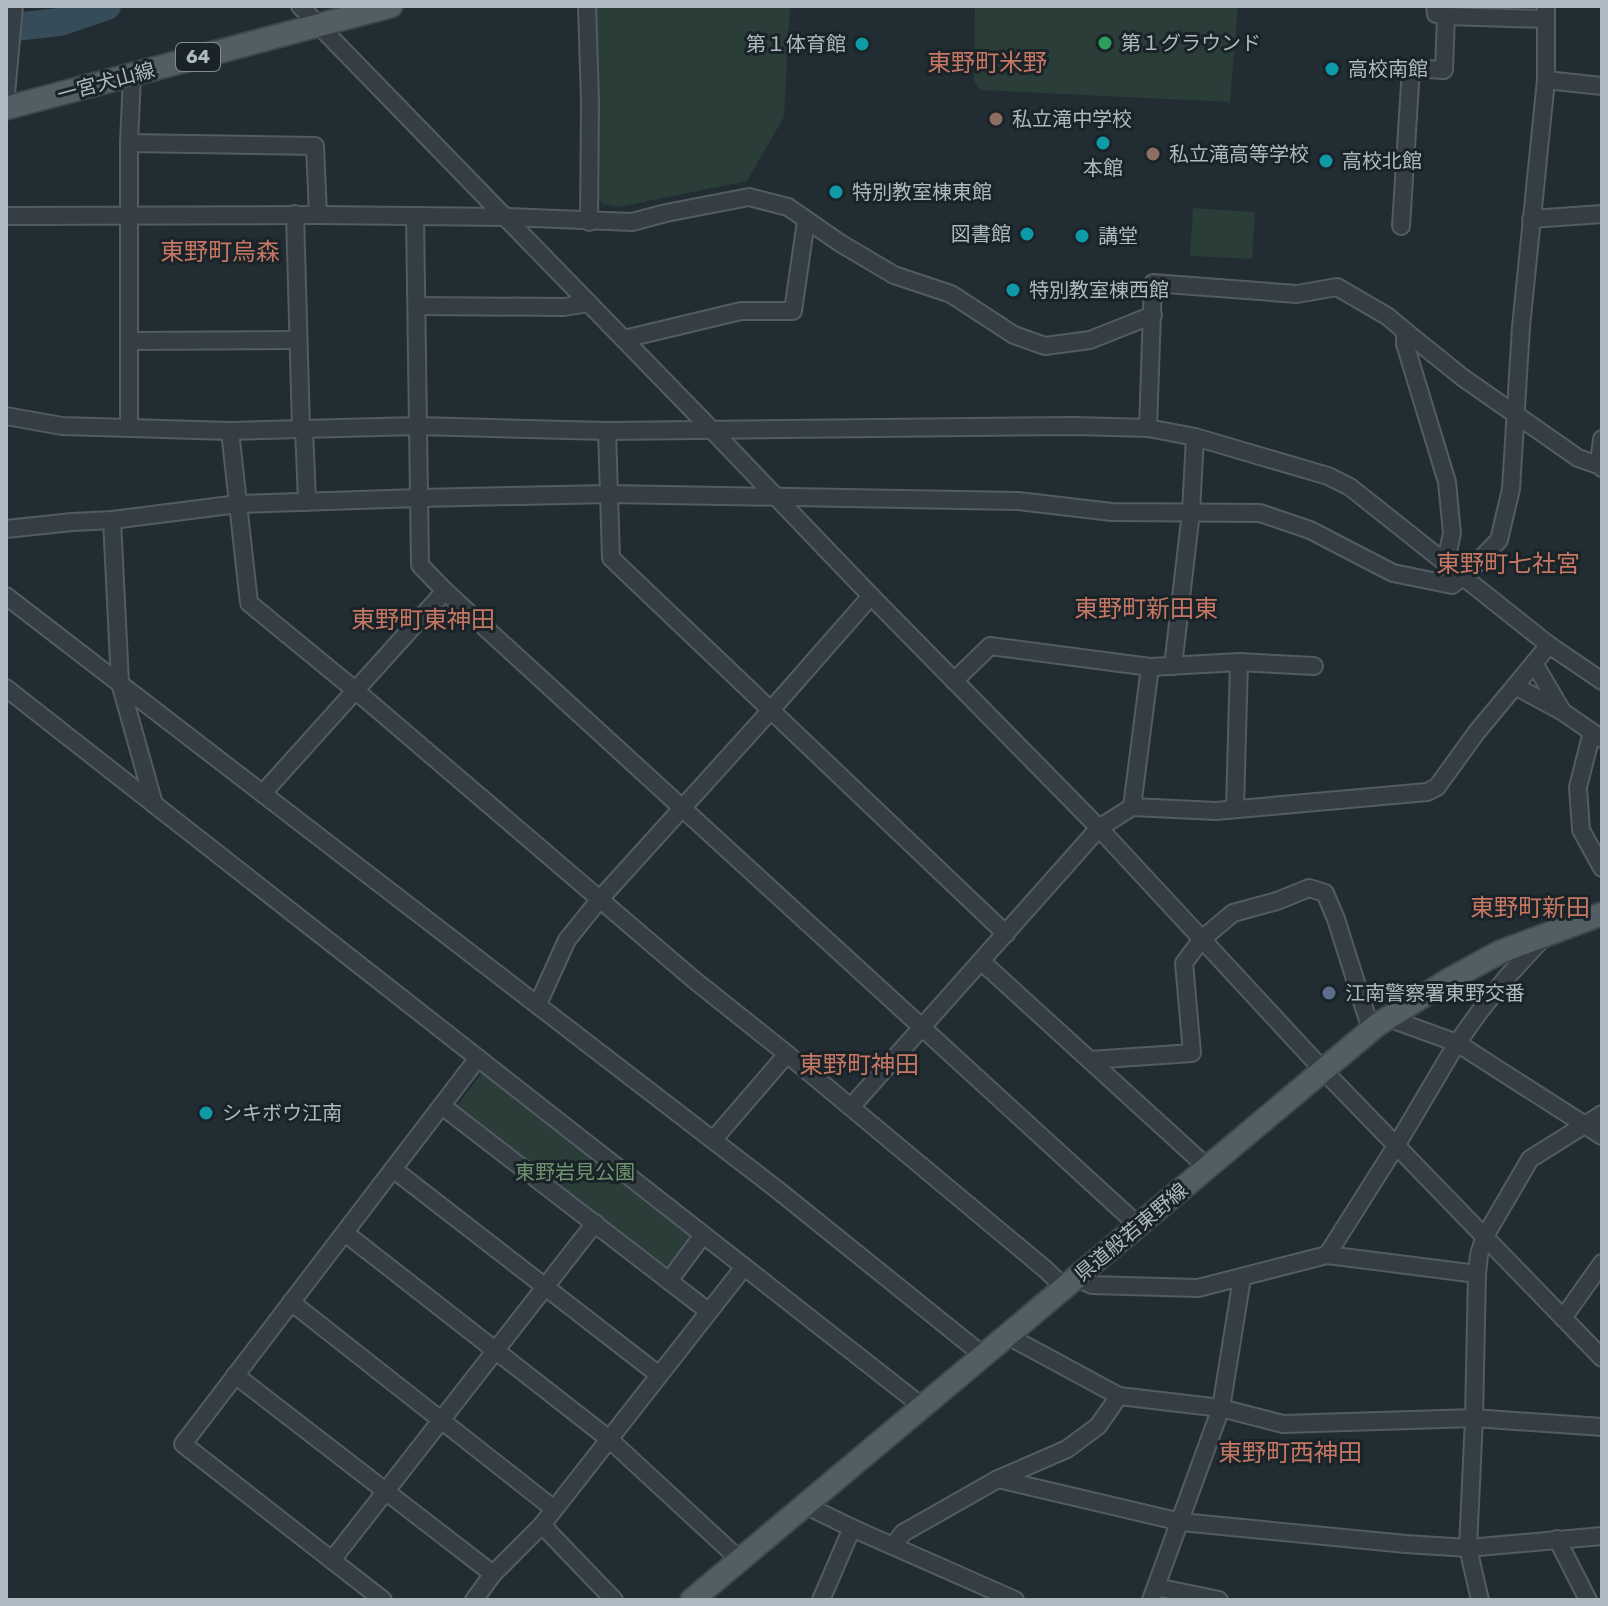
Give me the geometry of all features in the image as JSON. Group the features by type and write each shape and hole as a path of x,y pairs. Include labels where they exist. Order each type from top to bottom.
{"main road":[{"name":"一宮犬山線","path":"6,108 391,6"},
{"name":"県道般若東野線","path":"692,1600 1380,1024 1447,981 1500,952 1602,914"}],"street":[{"path":"6,94 14,6"},
{"path":"300,6 1099,828 1323,1070 1602,1358"},
{"path":"587,6 589,222"},
{"path":"6,529 112,520 238,504 419,498 609,494 1018,501 1112,512 1260,513 1310,530 1393,573 1452,585 1499,540 1511,489 1514,413 1546,80 1546,12 1441,11 1444,70 1411,68 1401,226"},
{"path":"129,428 129,143 132,75"},
{"path":"1546,80 1602,86"},
{"path":"129,143 315,146 318,215"},
{"path":"6,216 295,214 632,222 749,197 788,207 894,275 951,294 1014,335 1045,346 1090,340 1153,315"},
{"path":"295,214 307,502"},
{"path":"1531,219 1602,214"},
{"path":"415,216 420,565 1139,1226"},
{"path":"624,339 741,311 793,311 806,221"},
{"path":"1148,428 1153,283 1297,294 1337,287 1387,316 1462,377 1578,458 1602,455"},
{"path":"417,306 564,307 589,303"},
{"path":"1405,331 1405,344 1447,482 1452,533 1446,561"},
{"path":"129,341 298,340"},
{"path":"6,416 62,426 230,431 418,426 607,431 1074,426 1148,428 1195,437 1328,476 1350,487 1549,645 1602,681"},
{"path":"230,431 249,603 693,979 1045,1269 1071,1283 1198,1288 1327,1255 1477,1274"},
{"path":"607,431 611,558 1006,934"},
{"path":"1173,666 1191,512 1195,437"},
{"path":"112,520 120,683 154,804"},
{"path":"263,793 445,591"},
{"path":"6,596 538,1004 984,1356"},
{"path":"538,1004 567,940 600,899 871,596"},
{"path":"851,1107 1099,828 1132,807 1216,811 1427,792 1437,787 1476,733 1549,645"},
{"path":"954,681 990,646 1150,667 1239,662 1314,666"},
{"path":"1235,809 1239,662"},
{"path":"1534,663 1563,712"},
{"path":"1132,807 1150,667"},
{"path":"1515,686 1597,735 1578,787 1581,830 1602,868"},
{"path":"6,688 923,1407"},
{"path":"1090,1060 1192,1053 1184,963 1202,939 1233,913 1309,888 1325,893 1380,1024 1457,1043 1602,1136"},
{"path":"1327,1255 1457,1043 1507,977 1547,934"},
{"path":"981,961 1208,1168"},
{"path":"713,1140 787,1054"},
{"path":"383,1600 183,1444 478,1058"},
{"path":"442,1106 708,1311"},
{"path":"1480,1600 1468,1548 1479,1255 1484,1238 1530,1159 1602,1114"},
{"path":"393,1169 659,1375"},
{"path":"332,1560 595,1223"},
{"path":"345,1233 609,1439 740,1560"},
{"path":"669,1281 703,1235"},
{"path":"1563,1318 1602,1263"},
{"path":"474,1600 493,1574 542,1525 744,1267"},
{"path":"1219,1600 1154,1593 1221,1408 1242,1278"},
{"path":"291,1302 554,1509"},
{"path":"1008,1336 1119,1396 1221,1408 1283,1424 1474,1418 1602,1427"},
{"path":"235,1375 493,1574"},
{"path":"893,1546 903,1533 998,1479 1067,1449 1098,1426 1119,1396"},
{"path":"998,1479 1181,1522 1406,1544 1468,1548 1602,1536"},
{"path":"805,1505 1015,1600"},
{"path":"542,1525 614,1600"},
{"path":"821,1600 852,1528"},
{"path":"1557,1539 1588,1600"}],"green space":[{"path":"594,6 790,6 784,117 747,181 618,207 603,204 599,199"},
{"name":"第１グラウンド","path":"975,6 1238,6 1230,102 981,90 974,81"},
{"path":"1193,208 1255,212 1252,259 1190,256"},
{"name":"東野岩見公園","path":"482,1073 695,1236 669,1270 456,1107"}],"waterway":[{"path":"6,28 60,22 107,6"}],"place":[{"name":"第１グラウンド","path":"1105,43"},
{"name":"第１体育館","path":"862,44"},
{"name":"高校南館","path":"1332,69"},
{"name":"私立滝中学校","path":"996,119"},
{"name":"本館","path":"1103,143"},
{"name":"私立滝高等学校","path":"1153,154"},
{"name":"高校北館","path":"1326,161"},
{"name":"特別教室棟東館","path":"836,192"},
{"name":"図書館","path":"1027,234"},
{"name":"講堂","path":"1082,236"},
{"name":"特別教室棟西館","path":"1013,290"},
{"name":"江南警察署東野交番","path":"1329,993"},
{"name":"シキボウ江南","path":"206,1113"}],"district":[{"name":"東野町米野","path":"987,63"},
{"name":"東野町烏森","path":"220,252"},
{"name":"東野町七社宮","path":"1508,564"},
{"name":"東野町新田東","path":"1146,609"},
{"name":"東野町東神田","path":"423,620"},
{"name":"東野町新田","path":"1530,908"},
{"name":"東野町神田","path":"859,1065"},
{"name":"東野町西神田","path":"1290,1453"}]}
